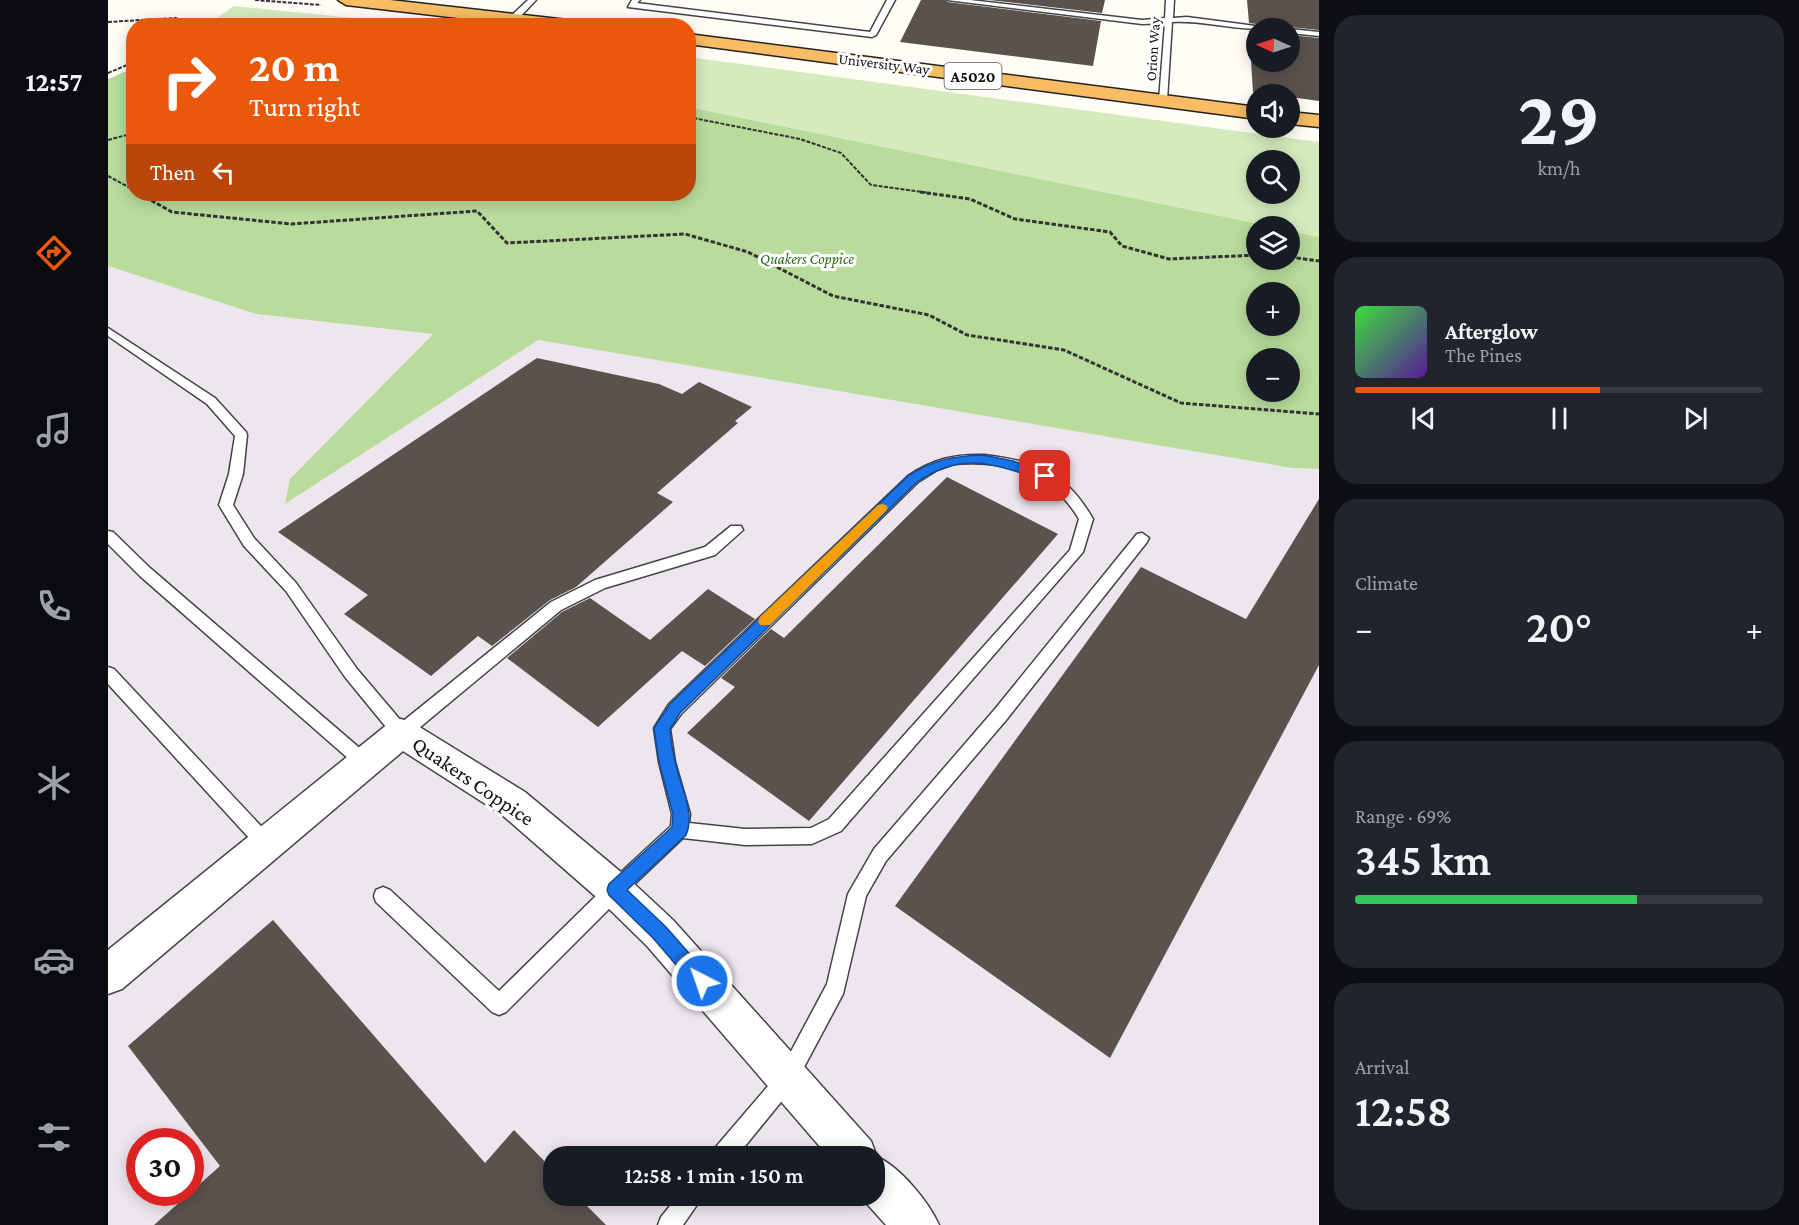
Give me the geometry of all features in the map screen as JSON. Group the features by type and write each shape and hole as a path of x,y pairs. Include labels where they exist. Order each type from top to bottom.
{"highway":[{"path":"346,0 514,18"},
{"name":"University Way","path":"696,40 1246,111"},
{"path":"1300,119 1319,122"}],"street":[{"name":"Quakers Coppice","path":"108,975 401,733 513,803 615,890 660,933 847,1146"},
{"path":"885,1190 916,1225"}],"lane":[{"path":"514,18 532,0"},
{"path":"636,0 631,5 872,35 891,0"},
{"path":"951,0 1142,22 1187,19 1246,26"},
{"name":"Orion Way","path":"1163,100 1170,0"},
{"path":"1300,32 1319,34"},
{"path":"108,331 211,401 241,435 236,474 226,505 249,542 291,587 351,673 401,733 556,606 600,584 710,551 736,531"},
{"path":"383,896 499,1005 615,890 680,830 681,814 667,762 662,728 675,709 912,479 930,467 954,460 983,459 1029,469 1045,476 1070,494 1086,519 1076,552 835,825 812,836 745,837 680,830"},
{"path":"108,536 145,572 364,762"},
{"path":"731,1146 787,1079 836,987 857,894 880,855 1001,714 1142,538"},
{"path":"108,674 267,845"},
{"path":"669,1225 684,1206"}],"path":[{"path":"108,22 126,21"},
{"path":"108,73 126,65"},
{"path":"696,119 800,139 842,153 871,185 970,199 1015,219 1110,232 1122,246 1169,260 1246,256"},
{"path":"108,140 126,136"},
{"path":"108,176 126,186"},
{"path":"152,201 172,212 291,224 477,211 507,243 685,234 748,252 833,296 929,315 967,335 1064,350 1181,403 1319,414"},
{"path":"1300,258 1319,261"}],"shaded area":[{"path":"108,266 256,314 434,333 291,479 285,504 538,340 1292,468 1319,469 1319,1225 108,1225"}],"green space":[{"path":"234,6 354,18 217,18"},
{"path":"696,58 1246,132 1246,138 1289,138 1319,142 1319,237 1300,233 1300,216 1246,216 1246,221 696,108"},
{"name":"Quakers Coppice","path":"126,71 126,201 696,201 696,108 1246,221 1246,270 1300,270 1300,233 1319,237 1319,469 1292,468 538,340 285,504 290,479 433,334 256,314 108,266 108,79"}],"building":[{"path":"921,0 945,0 1101,21 1093,66 900,42"},
{"path":"989,0 1105,0 1102,13"},
{"path":"1247,0 1319,0 1319,30 1300,28 1300,18 1249,18"},
{"path":"1300,36 1319,38 1319,101 1300,98 1300,84 1252,84 1252,72 1300,72"},
{"path":"537,358 659,384 682,394 699,382 752,407 735,421 738,423 657,493 673,502 576,587 550,600 492,646 478,636 431,676 344,614 368,595 278,532"},
{"path":"947,477 1058,534 809,821 687,733 735,687 721,678 771,629 784,638"},
{"path":"1319,499 1319,665 1110,1058 895,906 1141,567 1246,619"},
{"path":"708,589 755,619 705,666 682,651 598,727 507,658 562,612 590,598 650,640"},
{"path":"273,920 485,1163 514,1130 543,1160 543,1206 587,1206 606,1225 154,1225 175,1206 204,1206 204,1180 220,1166 204,1145 204,1128 191,1128 128,1046"}],"slow traffic":[{"path":"765,621 882,508"}],"route":[{"path":"702,981 660,933 615,890 680,830 681,814 667,762 662,728 675,709 912,479 930,467 954,460 983,459 1008,463 1045,476"}]}
